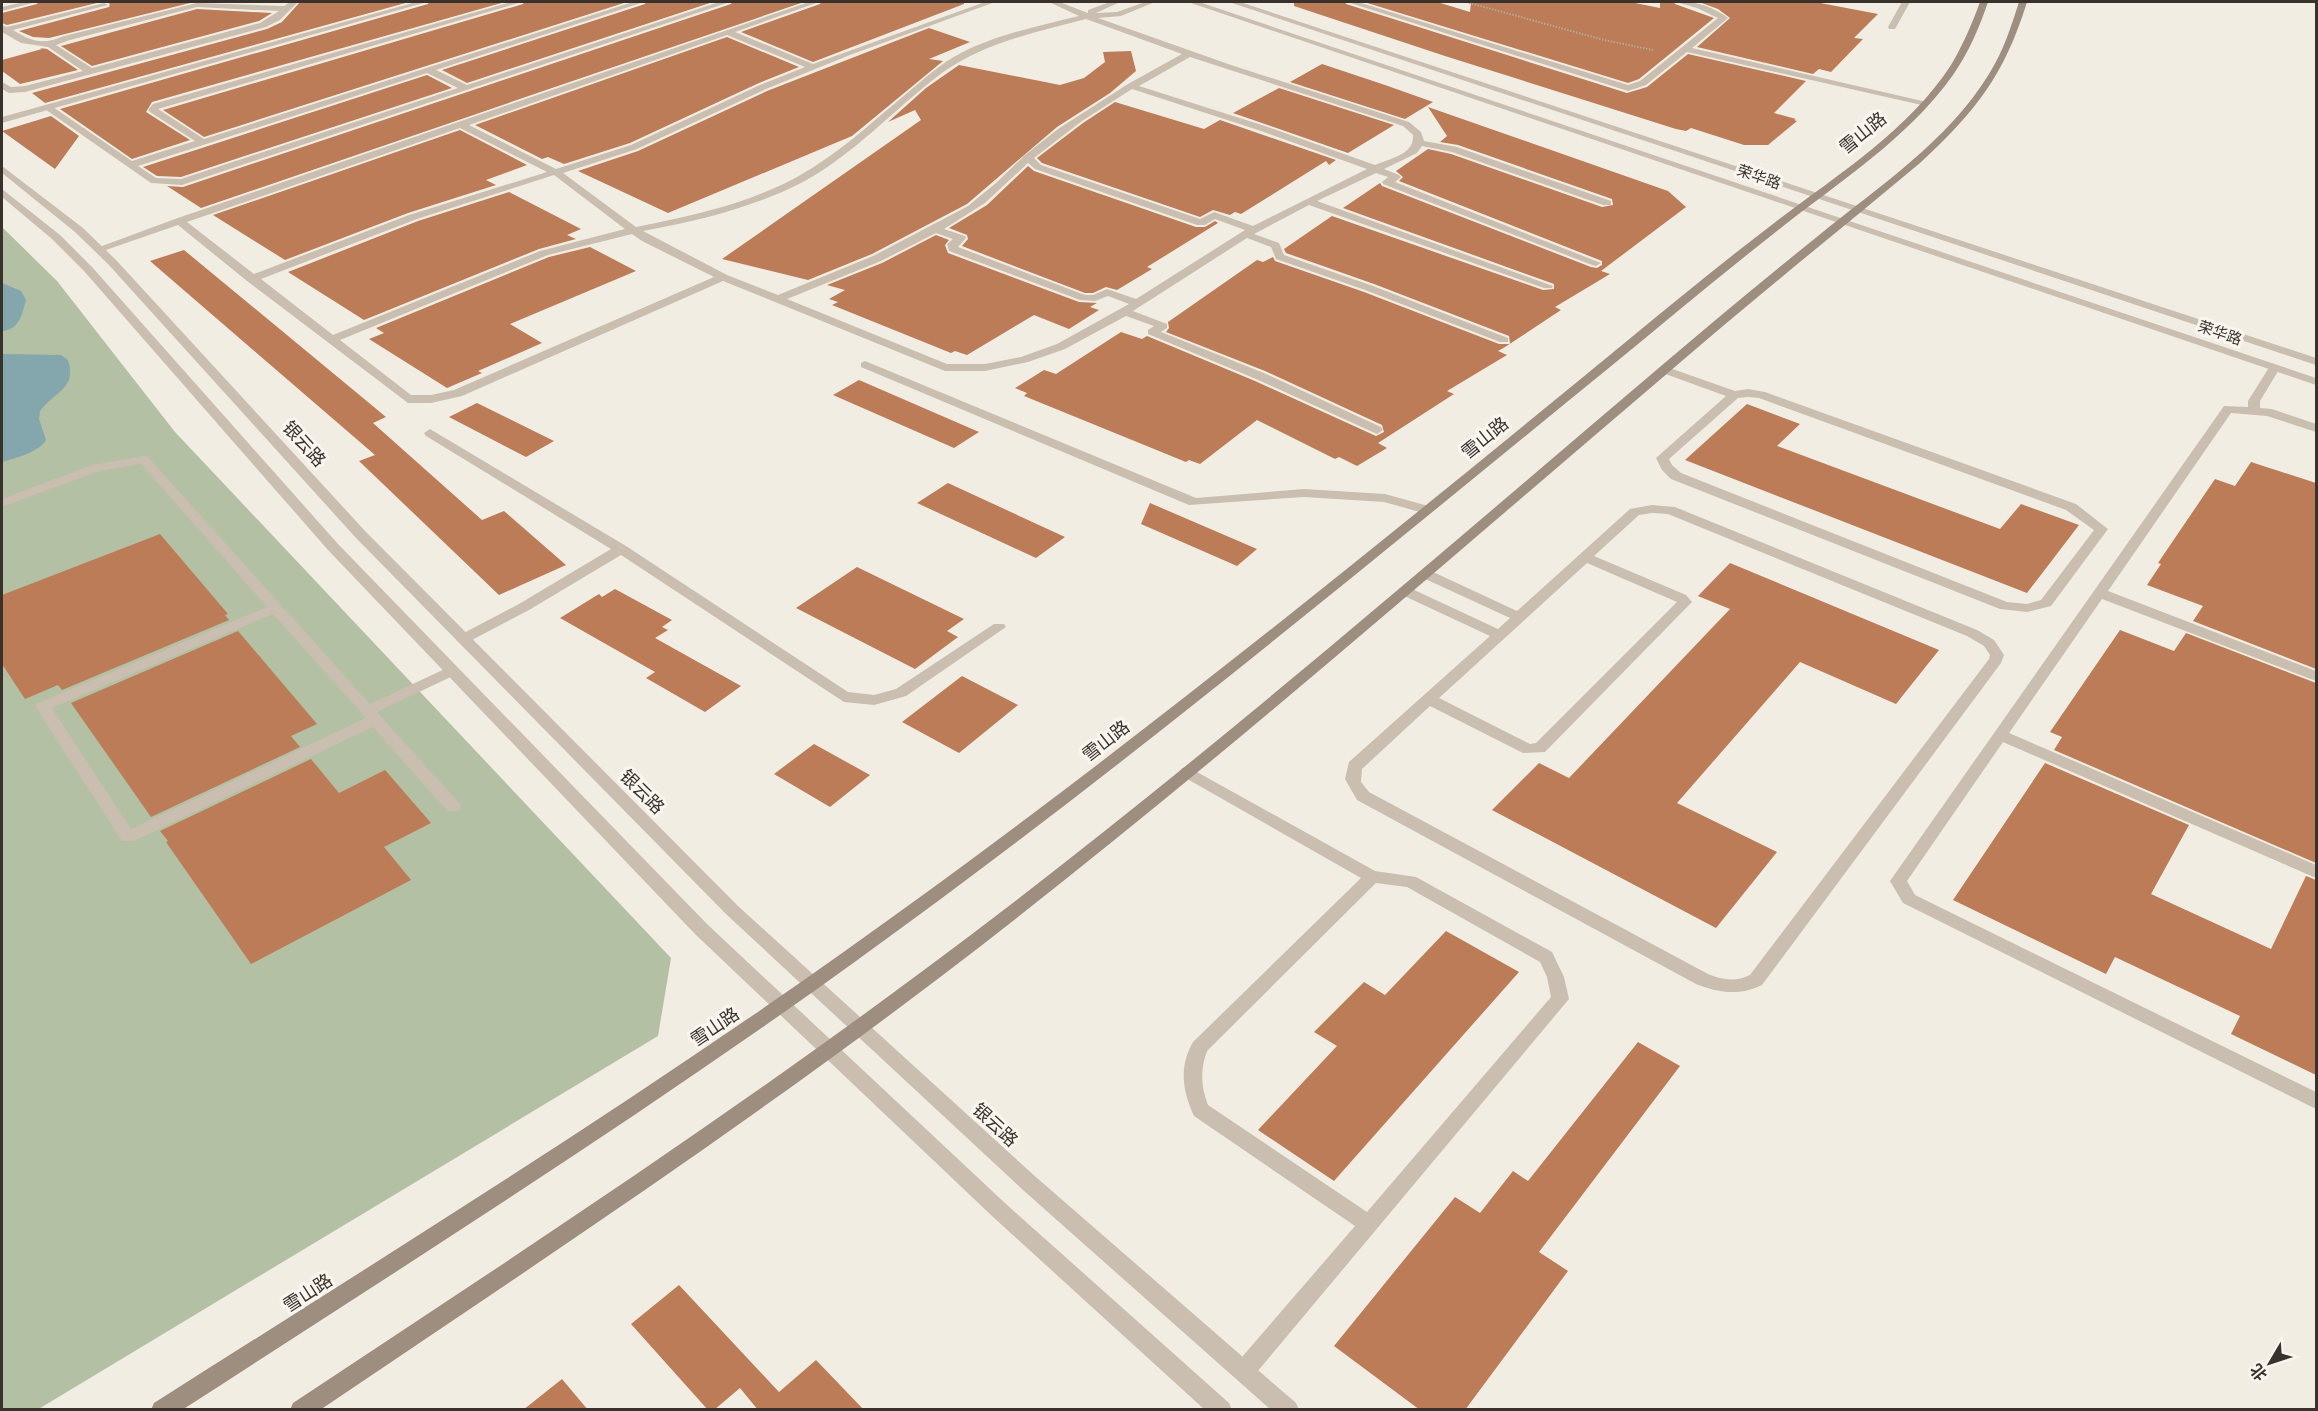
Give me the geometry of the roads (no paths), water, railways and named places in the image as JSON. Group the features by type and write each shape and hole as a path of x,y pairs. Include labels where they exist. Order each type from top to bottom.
{"main road":[{"name":"雪山路","path":"162,1410 578,1143 812,983 958,879 1072,792 1272,636 1892,135 1926,103 1963,55 1984,2"},
{"path":"301,1410 622,1195 860,1027 1018,908 1188,772 1933,146 1981,95 2002,62 2012,40 2023,2"}],"street":[{"path":"2,9 32,2"},
{"path":"2,85 9,90 25,89 263,25 277,18 294,2"},
{"path":"2,120 423,2"},
{"path":"203,142 153,110 156,106 518,2"},
{"path":"131,165 640,2"},
{"path":"47,107 154,181 182,182 466,88 709,3 726,2"},
{"path":"99,249 815,2"},
{"path":"251,279 413,217 556,173 658,137 726,102 813,67 991,2"},
{"path":"460,124 556,173 646,239 723,277 945,367 960,369 992,368 1024,361 1061,346 1124,311 1250,232 1307,201 1414,151 1419,143 1418,134 1406,124 1191,53 1053,2"},
{"path":"1087,16 1094,9 1116,2"},
{"path":"331,340 544,254 594,238 710,214 782,188 819,168 852,146 939,71 964,55 1010,36 1087,16 1118,14 1151,2"},
{"name":"荣华路","path":"1192,2 2316,382"},
{"name":"荣华路","path":"1233,2 2316,362"},
{"path":"1351,2 1628,88 1643,83 1724,18 1700,6 1680,2"},
{"path":"1892,27 1906,2"},
{"path":"3,28 104,5"},
{"path":"3,28 24,41 50,45 197,5 286,9"},
{"path":"727,32 813,67"},
{"path":"50,45 90,71"},
{"path":"1681,52 1926,103"},
{"path":"778,299 852,270 935,229 975,206 1028,157 1081,117 1191,53"},
{"path":"428,69 466,88"},
{"path":"1131,86 1283,134 1375,169 1396,177 1387,182 1596,263"},
{"path":"1419,143 1454,149 1607,204"},
{"path":"1028,157 1038,167 1201,223 1214,215 1275,245 1280,257 1369,288 1504,340"},
{"name":"银云路","path":"2,169 45,201 99,249 361,535 732,910 1030,1184 1288,1410"},
{"path":"2,192 56,237 88,269 333,547 700,929 999,1210 1221,1410"},
{"path":"1307,201 1548,286"},
{"path":"179,221 408,399 438,398 458,393 723,277"},
{"path":"935,229 961,238 952,244 953,249 1084,298 1095,298 1107,292 1136,303"},
{"path":"1124,311 1163,326 1152,332 1260,376 1377,430"},
{"path":"865,365 1194,502 1304,493 1385,498 1427,510"},
{"path":"2253,410 2254,402 2274,368"},
{"path":"1664,370 1734,395 1748,393 1761,395 2060,503 2081,513 2101,529 2046,603 2027,608 2005,606 1676,476 1666,467 1662,458 1734,395"},
{"path":"2316,428 2253,410 2228,409 1898,881 1909,900 2316,1101"},
{"path":"429,433 621,549 844,697 874,700 901,693 999,627"},
{"path":"2,503 96,468 144,460 453,807"},
{"path":"1652,509 1670,510 1972,633 1989,643 1997,655 1996,660 1756,980 1749,984 1730,987 1702,979 1363,796 1356,789 1352,780 1355,766 1519,617 1635,512 1652,509"},
{"path":"463,639 524,607 621,549"},
{"path":"1429,699 1528,748 1540,748 1685,602 1681,598 1585,556"},
{"path":"1426,574 1519,617"},
{"path":"1405,591 1499,635"},
{"path":"2099,593 2316,676"},
{"path":"276,608 43,706 128,837 371,716 452,671"},
{"path":"2000,735 2316,872"},
{"path":"1188,772 1372,877 1410,881 1546,957 1556,976 1560,999 1244,1371"},
{"path":"1368,1224 1201,1110 1194,1094 1191,1078 1193,1062 1199,1047 1372,877"}],"water":[{"path":"2,283 21,291 26,300 16,325 2,331"},
{"path":"2,354 61,355 68,360 70,377 63,389 40,411 39,419 46,440 42,445 32,452 2,462"}]}
